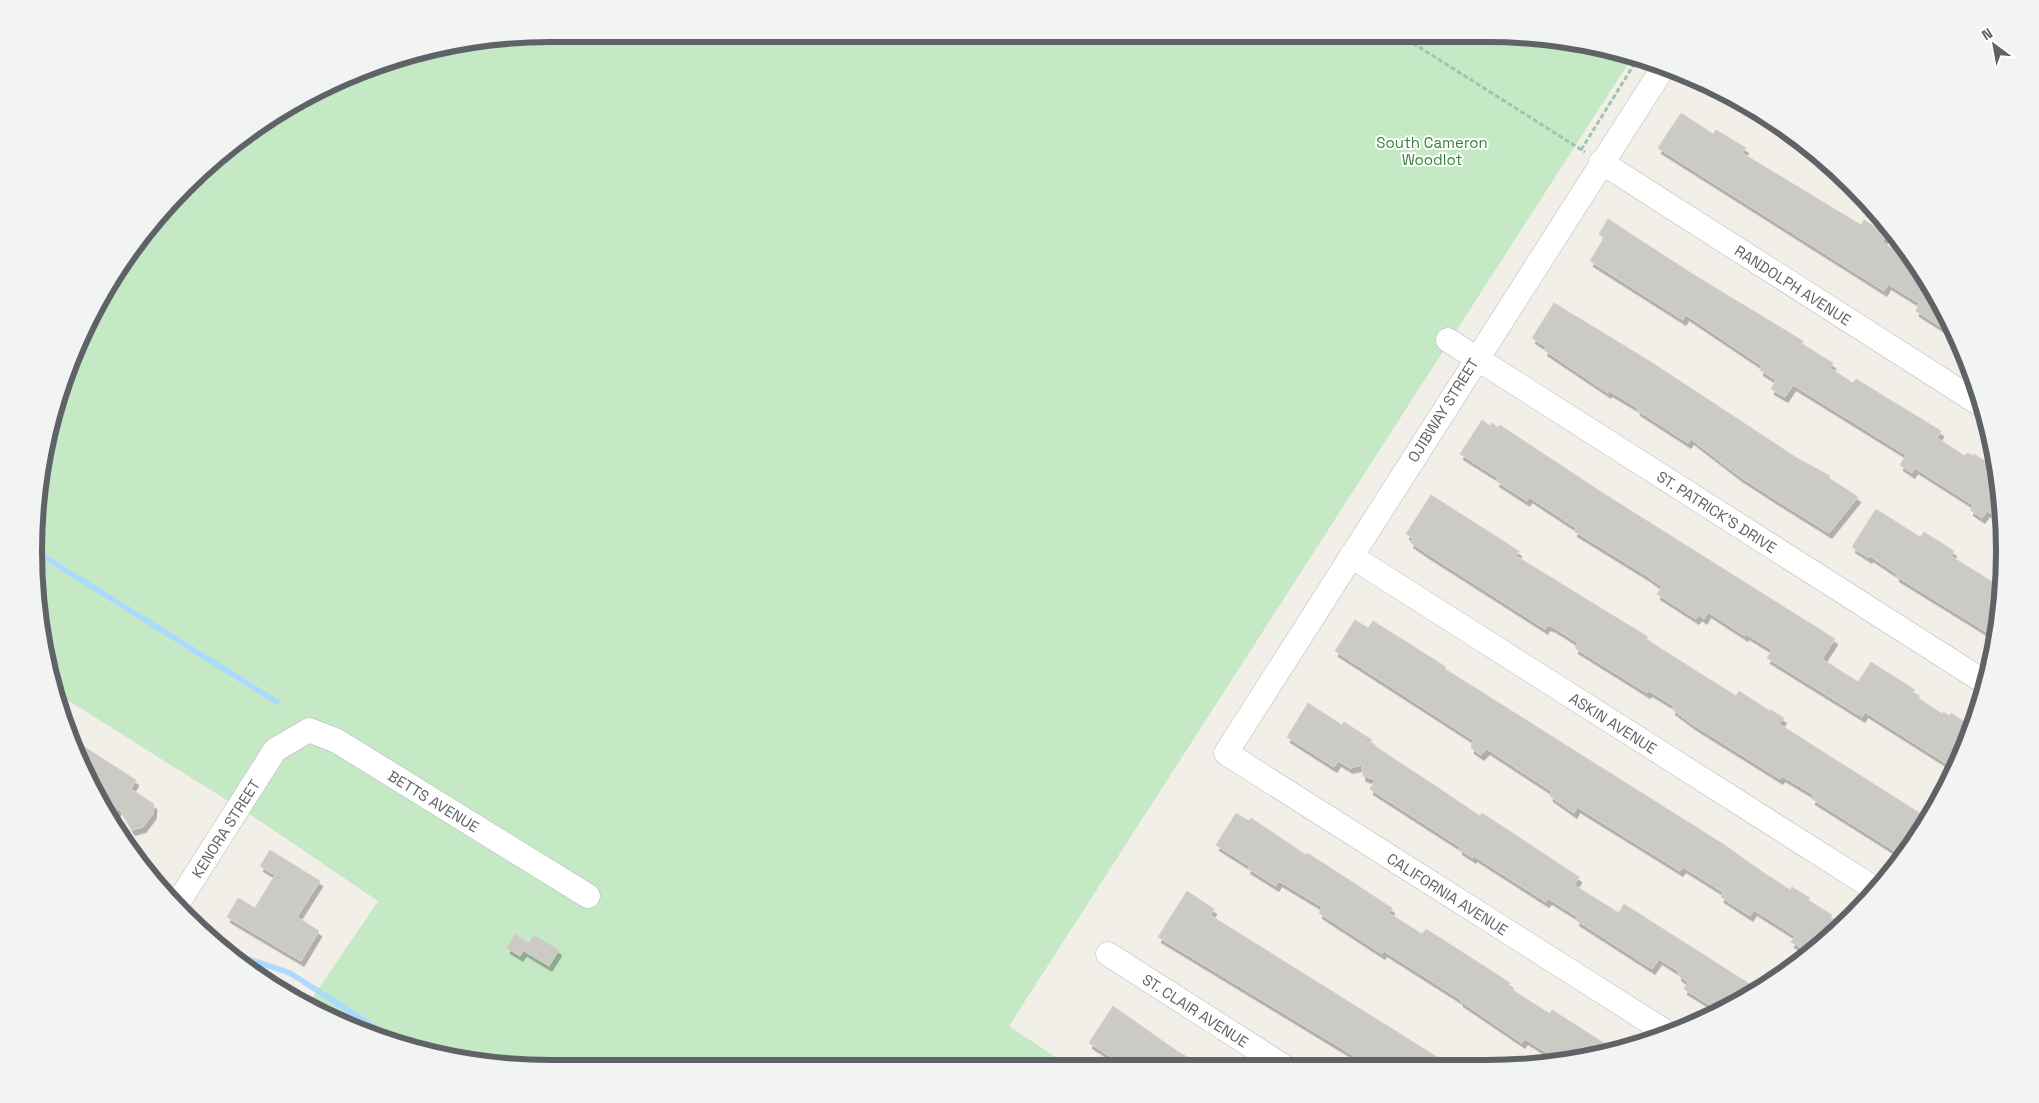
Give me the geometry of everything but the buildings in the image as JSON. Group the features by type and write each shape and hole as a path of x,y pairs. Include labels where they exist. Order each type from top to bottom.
{"street":[{"name":"OJIBWAY STREET","path":"1226,754 1476,358 1591,156 1658,73"},
{"name":"RANDOLPH AVENUE","path":"1591,156 1972,399"},
{"name":"ST. PATRICK'S DRIVE","path":"1448,340 1980,679"},
{"name":"ASKIN AVENUE","path":"1351,556 1871,886"},
{"name":"BETTS AVENUE","path":"275,750 309,730 337,741 588,896"},
{"name":"KENORA STREET","path":"180,899 275,750"},
{"name":"CALIFORNIA AVENUE","path":"1226,754 1662,1029"},
{"name":"ST. CLAIR AVENUE","path":"1108,954 1275,1060"}],"path":[{"path":"1411,42 1591,156 1635,65"}],"green space":[{"name":"South Cameron Woodlot","path":"552,42 1488,42 1554,47 1587,52 1629,63 1009,1026 1060,1060 552,1060 485,1056 452,1051 420,1043 357,1022 311,1000 378,901 257,819 65,698 52,651 44,585 42,552 47,485 52,452 60,420 81,357 95,326 128,269 169,216 216,169 269,128 326,95 388,70 452,52 485,47"}],"waterway":[{"path":"42,556 277,702"},
{"path":"247,959 290,973 378,1030"}]}
